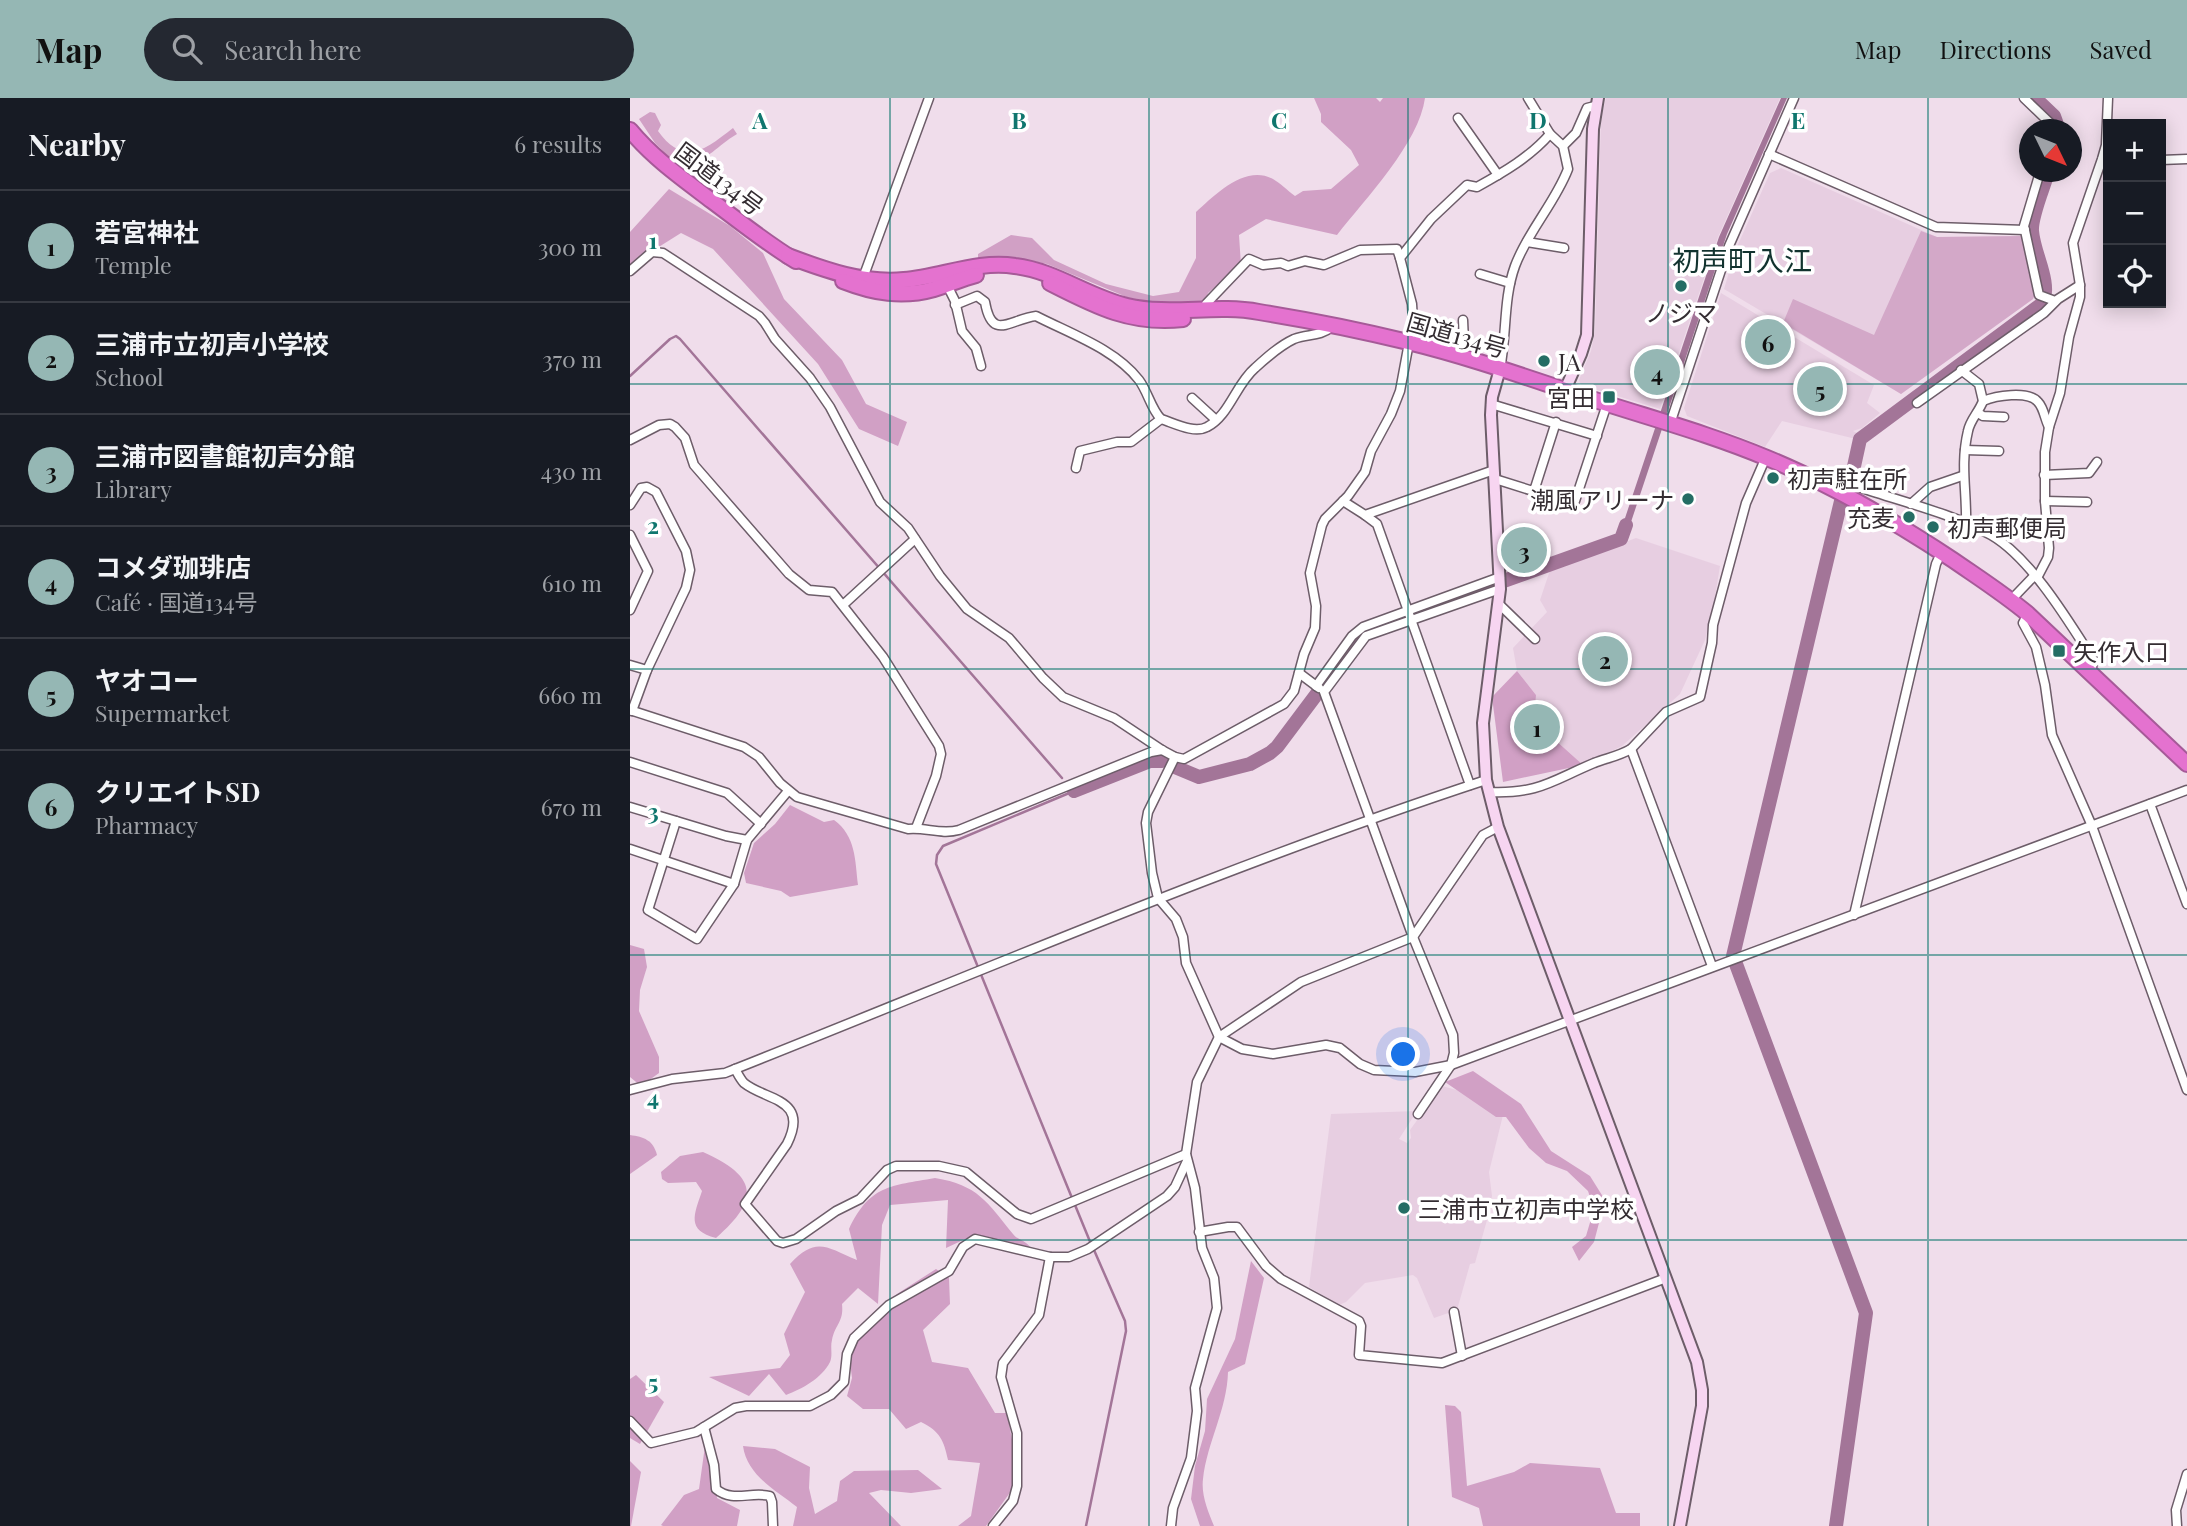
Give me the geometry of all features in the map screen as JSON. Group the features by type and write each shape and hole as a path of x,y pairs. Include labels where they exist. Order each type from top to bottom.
{"highway":[{"name":"国道134号","path":"631,131 674,172 789,256 811,268 880,293 900,295 941,287 984,273 1015,273 1035,277 1091,305 1146,320 1272,315"},
{"name":"国道134号","path":"789,256 831,272 886,281 921,278 971,267 1011,265 1036,269 1128,306 1172,311 1257,311 1334,326 1409,342 1500,369 1766,457 1845,495 1941,553 2011,600 2187,764"},
{"path":"846,282 863,278 869,285 881,289 941,287 938,280 902,283 886,281"}],"street":[{"path":"863,278 929,98"},
{"path":"1528,98 1550,134 1563,146 1568,169 1516,263 1510,283 1500,369 1491,404 1500,605 1484,706 1487,786 1498,827 1569,1022 1697,1362 1702,1390 1698,1430 1680,1526"},
{"path":"1670,424 1728,249 1794,98"},
{"path":"2024,98 2046,119"},
{"path":"2107,119 2108,98"},
{"path":"1563,146 1576,133 1587,108 1597,102"},
{"path":"1565,390 1587,335 1592,129 1597,102"},
{"path":"1458,118 1498,175"},
{"path":"1400,258 1431,219 1467,185 1477,187 1498,175 1537,149 1550,134"},
{"path":"1769,154 1936,227 2025,230"},
{"path":"2011,600 2036,577 2048,557 2044,475 2049,427 2060,393 2080,285 2073,243 2103,154"},
{"path":"2166,159 2187,159"},
{"path":"2037,182 2025,230 2041,296 2053,301"},
{"path":"1527,242 1564,248"},
{"path":"630,271 652,253 663,253 759,316 830,407 880,502 908,528 940,576 967,609 1009,638 1063,697 1114,718 1162,750 1184,759 1284,704 1294,691 1317,616 1310,573 1325,519 1365,472 1371,451 1396,404 1413,321 1412,304 1397,249 1384,248 1360,250 1324,265 1306,261 1288,266 1281,263 1262,265 1249,259 1206,304 1205,310"},
{"path":"1480,274 1510,283"},
{"path":"1917,404 2044,313 2053,301 2080,285"},
{"path":"941,287 956,305 962,331 976,348 981,366"},
{"path":"956,305 977,296 985,302 988,318 993,323 1010,324 1036,316 1112,355 1139,379 1157,415 1196,430 1205,429 1216,420 1247,376 1281,347 1302,337 1318,336 1334,326"},
{"path":"1460,357 1464,342 1463,320"},
{"path":"1961,370 1979,384 1983,401 1968,428 1962,476 1966,524"},
{"path":"1983,401 2018,396 2032,397 2040,403 2049,427"},
{"path":"1192,398 1216,420"},
{"path":"1491,404 1597,436"},
{"path":"1365,515 1495,475 1571,503 1574,501 1607,404"},
{"path":"1978,412 1983,416 2004,417"},
{"path":"1076,468 1080,451 1116,442 1131,442 1161,418"},
{"path":"1534,491 1556,422"},
{"path":"630,440 665,423 676,427 685,438 694,465 789,573 809,590 832,592 883,657 939,746 941,754 936,776 916,828"},
{"path":"1965,450 1999,451"},
{"path":"630,1090 672,1079 725,1073 1158,898 1470,785 1514,793 1533,790 1630,749 1666,712 1694,701 1703,692 1713,625 1746,503 1766,457"},
{"path":"2044,475 2089,473 2096,462"},
{"path":"1911,504 1930,487 1962,476"},
{"path":"1845,495 1854,486 1911,504 1992,536 2007,547 2036,577 2094,661 2090,671"},
{"path":"630,505 641,488 647,487 656,492 689,561 686,588 647,670 631,711 744,747 758,757 788,791 807,801 908,829 948,833 959,831 1151,752 1162,750"},
{"path":"1343,501 1377,524 1470,785"},
{"path":"2045,501 2087,502"},
{"path":"630,535 648,571 630,610"},
{"path":"843,605 915,539"},
{"path":"1854,915 1936,564 1941,553"},
{"path":"1320,688 1362,639 1409,615 1500,583"},
{"path":"1500,605 1535,639"},
{"path":"2028,614 2023,624 2036,647 2052,735 2092,826 2187,1090"},
{"path":"630,665 647,670"},
{"path":"1299,673 1320,688 1413,937 1453,1035 1454,1053 1451,1065 1418,1114"},
{"path":"1630,749 1712,966"},
{"path":"1175,757 1152,801 1146,822 1152,873 1158,898 1176,919 1186,963 1219,1037 1242,1049 1273,1054 1326,1045 1340,1048 1374,1070 1415,1072 1451,1065 1569,1022 1712,966 2187,790"},
{"path":"630,762 727,793 761,824"},
{"path":"676,821 648,910 697,940 734,884 747,840 788,791"},
{"path":"2150,804 2187,904"},
{"path":"630,807 747,840"},
{"path":"630,1421 651,1443 696,1432 735,1408 810,1406 831,1395 844,1382 847,1354 854,1338 889,1306 949,1270 963,1247 975,1239 1050,1257 1069,1257 1088,1249 1167,1196 1175,1187 1187,1158 1197,1082 1219,1037 1308,978 1413,937 1483,835 1498,827"},
{"path":"630,849 734,884"},
{"path":"735,1069 741,1080 752,1088 778,1098 791,1116 791,1136 787,1144 745,1204 778,1241 789,1242 796,1239 836,1211 860,1199 887,1170 896,1166 939,1166 966,1172 999,1200 1025,1218 1031,1219 1187,1158"},
{"path":"1171,1526 1173,1508 1192,1458 1197,1411 1195,1388 1217,1308 1214,1278 1202,1248 1195,1188 1187,1158"},
{"path":"1199,1232 1237,1227 1266,1266 1281,1279 1359,1321 1359,1356 1442,1363 1666,1278"},
{"path":"993,1526 1013,1501 1017,1486 1017,1433 1001,1377 1003,1363 1039,1315 1050,1257"},
{"path":"1454,1312 1462,1356"},
{"path":"704,1427 715,1465 716,1489 735,1497 764,1494 770,1496 773,1526"},
{"path":"2177,1526 2176,1510 2187,1474"}],"shaded area":[{"path":"1314,98 1376,98 1380,102 1383,98 1425,98 1413,133 1390,170 1337,235 1266,219 1239,235 1241,265 1208,293 1206,302 1172,305 1129,298 1047,264 1014,257 978,260 978,254 1011,235 1032,238 1054,260 1106,284 1153,296 1179,292 1196,258 1196,212 1221,190 1241,178 1262,175 1273,179 1295,196 1303,191 1331,189 1359,165 1351,150 1321,122 1321,114"},
{"path":"1606,98 1780,98 1718,237 1660,409 1581,385 1579,380 1591,351 1595,331 1601,118"},
{"path":"1781,98 1787,98 1727,234 1629,528 1622,539 1618,539 1719,237"},
{"path":"650,112 655,113 661,125 658,131 677,149 686,152 704,148 733,128 737,134 707,156 684,165 670,158 655,143 639,119"},
{"path":"1781,168 1937,237 2022,236 2033,299 1901,394 1724,289 1736,249 1770,173"},
{"path":"669,189 730,226 763,253 784,299 842,360 866,404 907,422 898,446 859,429 818,364 713,249 681,233 630,265 630,232"},
{"path":"1921,231 1937,237 2022,236 2036,293 2033,299 1901,394 1783,323 1793,299 1874,335"},
{"path":"1721,293 1874,385 1867,403 1880,413 1862,428 1853,431 1857,433 1856,439 1782,421 1765,447 1687,416 1684,408"},
{"path":"1636,538 1720,566 1713,609 1705,640 1680,694 1622,746 1583,765 1534,721 1536,695 1517,671 1513,648 1547,612 1540,600 1550,570"},
{"path":"1517,671 1536,695 1534,721 1583,765 1503,782 1492,697"},
{"path":"790,805 824,822 834,820 847,833 855,858 858,885 790,897 781,891 746,883 744,873 754,843 775,824"},
{"path":"630,945 644,949 647,967 640,990 639,1011 659,1057 659,1073 641,1086 630,1077"},
{"path":"1473,1071 1521,1104 1551,1151 1590,1176 1605,1200 1594,1242 1579,1261 1572,1247 1586,1236 1594,1209 1588,1191 1567,1171 1546,1163 1529,1148 1506,1117 1496,1117 1445,1082"},
{"name":"三浦市立初声中学校","path":"1442,1086 1464,1092 1503,1115 1489,1172 1492,1196 1487,1220 1475,1263 1470,1264 1457,1310 1434,1318 1417,1278 1413,1275 1365,1283 1346,1302 1339,1305 1309,1287 1331,1114 1417,1111 1399,1139 1407,1143 1411,1138 1410,1130"},
{"path":"630,1135 647,1140 657,1155 630,1174"},
{"path":"703,1152 734,1170 743,1179 747,1189 741,1211 716,1238 706,1235 696,1226 695,1214 702,1191 696,1182 668,1183 662,1179 661,1172 680,1156"},
{"path":"935,1178 972,1190 1015,1236 1030,1247 974,1235 946,1248 948,1200 890,1205 882,1225 878,1304 858,1288 842,1304 842,1315 831,1343 831,1359 817,1378 786,1395 769,1374 749,1396 709,1377 780,1368 790,1355 784,1334 805,1292 790,1264 799,1255 814,1247 829,1248 857,1260 849,1229 865,1204 883,1190"},
{"path":"1251,1261 1264,1278 1245,1364 1228,1372 1224,1400 1205,1465 1203,1491 1214,1526 1200,1526 1191,1499 1195,1466 1205,1431 1207,1399 1235,1339"},
{"path":"936,1269 949,1278 950,1304 923,1330 932,1362 968,1368 995,1413 1007,1413 1014,1450 1014,1487 986,1526 958,1526 971,1516 980,1463 948,1460 940,1437 927,1425 921,1422 906,1429 889,1409 863,1409 847,1396 852,1378 852,1344 897,1294"},
{"path":"636,1375 664,1402 640,1444 630,1438 630,1379"},
{"path":"1445,1405 1455,1406 1461,1412 1467,1486 1514,1472 1530,1463 1600,1468 1616,1513 1640,1513 1640,1526 1483,1526 1479,1508 1452,1497"},
{"path":"705,1446 712,1446 717,1498 740,1510 737,1526 661,1525 684,1495 699,1489"},
{"path":"743,1446 775,1449 810,1467 809,1488 815,1514 837,1501 840,1481 854,1471 918,1470 942,1489 911,1493 881,1490 869,1493 901,1526 793,1526 797,1507 756,1474"},
{"path":"630,1461 641,1472 631,1526 630,1526"}],"waterway":[{"path":"2035,98 2055,119"},
{"path":"1851,480 1860,439 2043,303 2044,276 2033,240 2032,225 2045,182"},
{"path":"630,376 670,339 676,336 680,339 1062,778"},
{"path":"1836,1526 1866,1313 1733,956 1841,501"},
{"path":"1175,767 1199,777 1250,764 1277,747 1364,631 1621,539 1626,525"},
{"path":"1074,791 1150,761 1162,761"},
{"path":"1072,1198 936,864 937,855 943,846 1074,791 1073,789"},
{"path":"1075,1205 1091,1244"},
{"path":"1086,1526 1126,1331 1125,1321 1094,1250"}],"place":[{"name":"ノジマ","path":"1681,286"},
{"name":"クリエイトSD","path":"1768,342"},
{"name":"JA","path":"1544,361"},
{"name":"コメダ珈琲店","path":"1657,372"},
{"name":"ヤオコー","path":"1820,389"},
{"name":"宮田","path":"1609,397"},
{"name":"初声駐在所","path":"1773,478"},
{"name":"潮風アリーナ","path":"1688,499"},
{"name":"充麦","path":"1909,517"},
{"name":"初声郵便局","path":"1933,527"},
{"name":"三浦市図書館初声分館","path":"1524,550"},
{"name":"矢作入口","path":"2059,651"},
{"name":"三浦市立初声小学校","path":"1605,659"},
{"name":"若宮神社","path":"1537,727"},
{"name":"三浦市立初声中学校","path":"1404,1208"}],"district":[{"name":"初声町入江","path":"1742,259"}]}
